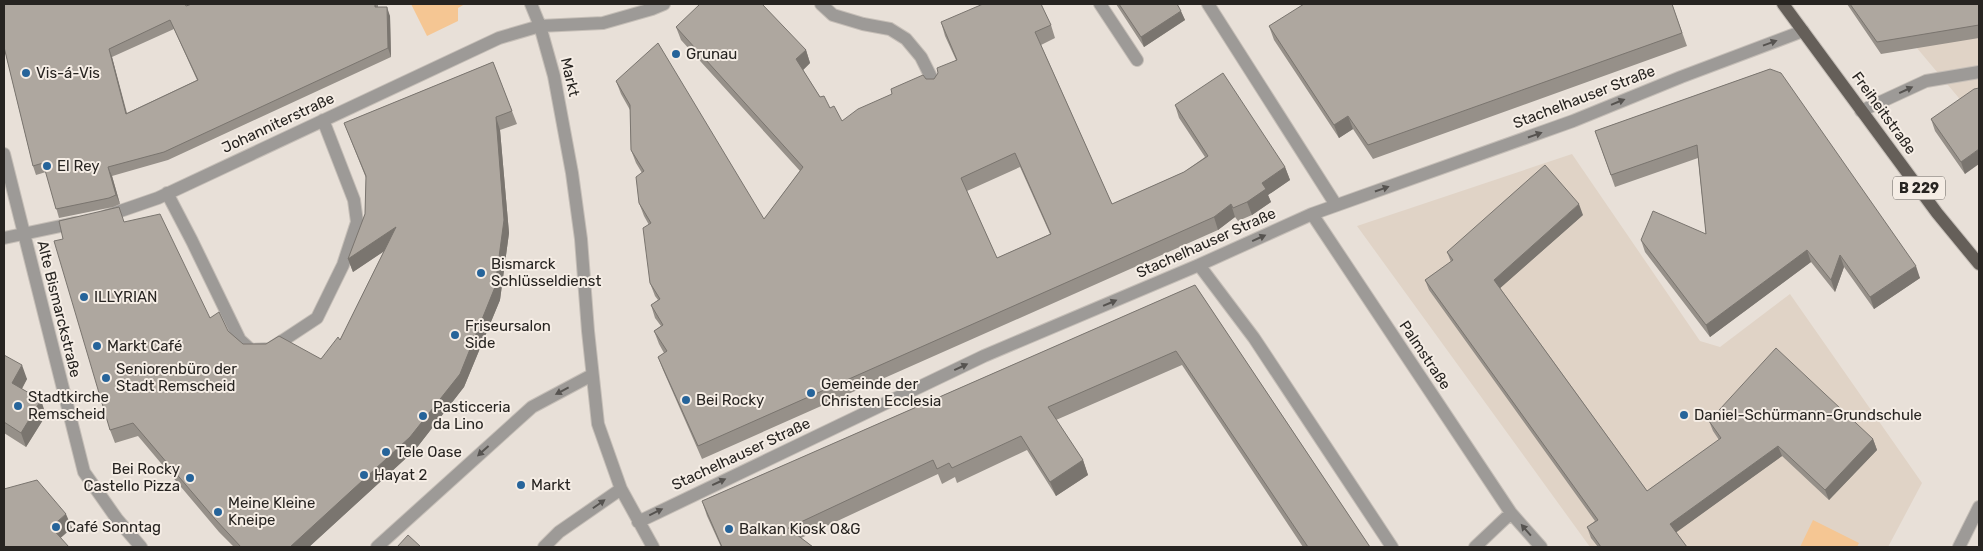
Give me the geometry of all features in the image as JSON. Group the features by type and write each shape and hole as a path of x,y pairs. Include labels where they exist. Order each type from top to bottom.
{"main road":[{"name":"Freiheitstraße","path":"1783,4 1937,213 1979,264"}],"street":[{"name":"Markt","path":"531,4 540,26 554,76 572,173 581,239 598,424 621,489 653,547"},
{"name":"Johanniterstraße","path":"4,238 115,215 499,38 540,26 602,23 664,4"},
{"path":"821,4 833,15 863,24 890,28 906,39 921,56 936,85"},
{"path":"1100,4 1137,60"},
{"path":"1208,4 1336,205"},
{"name":"Stachelhauser Straße","path":"638,522 984,356 1199,265 1312,214 1573,121 1681,77 1803,31"},
{"path":"1861,111 1926,81 1979,72"},
{"path":"166,193 192,241 240,340 251,350 270,349 317,318 343,265 357,222 354,200 323,120"},
{"name":"Alte Bismarckstraße","path":"4,154 84,472 117,519 141,547"},
{"name":"Palmstraße","path":"1312,214 1511,514 1541,547"},
{"path":"1199,265 1254,338 1392,547"},
{"path":"376,547 532,407 592,374"},
{"path":"544,547 559,532 621,489"},
{"path":"1959,547 1979,507"},
{"path":"1475,547 1511,514"}],"shaded area":[{"path":"411,4 465,4 458,8 458,21 427,36"},
{"path":"1880,4 1979,4 1979,122"},
{"name":"Daniel-Schürmann-Grundschule","path":"1572,154 1700,341 1720,347 1790,294 1922,483 1888,547 1590,547 1357,226"},
{"path":"1813,520 1859,543 1857,547 1800,547"}],"building":[{"path":"4,4 185,4 186,6 192,4 375,4 375,7 387,7 388,48 164,152 108,167 116,195 56,209 43,163 33,166 4,47","holes":["170,20 198,80 126,114 109,49"]},
{"path":"700,4 762,4 806,50 796,59 820,97 824,96 830,108 834,106 842,121 858,109 892,94 891,89 923,75 926,79 934,79 938,73 937,68 957,60 941,22 983,4 1041,4 1051,25 1035,32 1112,204 1184,172 1208,156 1175,105 1223,73 1285,167 1262,183 1266,189 1247,202 1233,208 1231,204 1214,217 698,446 658,357 667,351 654,331 663,325 651,305 660,299 650,283 643,228 651,223 639,203 636,177 644,171 631,150 630,105 616,81 658,43 764,219 803,167 676,27","holes":["1015,153 1051,234 997,258 961,178"]},
{"path":"1119,4 1177,4 1181,11 1141,37"},
{"path":"1304,4 1672,4 1682,33 1368,145 1348,116 1334,125 1269,26"},
{"path":"1850,4 1979,4 1979,25 1877,42"},
{"path":"493,62 512,111 496,117 504,220 495,287 460,374 410,437 290,547 241,547 133,423 110,430 54,241 63,239 59,221 119,207 124,222 160,214 210,318 219,312 228,331 243,344 266,344 279,336 321,359 338,337 340,340 396,227 348,259 365,214 366,176 344,123"},
{"path":"1770,69 1781,73 1916,266 1870,297 1840,255 1831,280 1807,250 1706,325 1641,240 1653,211 1706,234 1697,145 1611,175 1595,131"},
{"path":"1979,88 1979,149 1961,162 1931,119 1974,89"},
{"path":"1545,165 1579,204 1494,280 1647,491 1721,438 1709,421 1776,348 1873,439 1825,490 1778,446 1670,524 1687,547 1601,547 1587,527 1598,520 1425,280 1453,260 1447,252"},
{"path":"1195,285 1370,547 1308,547 1176,351 1048,407 1083,460 1050,482 1021,436 952,468 949,463 937,469 933,460 788,528 813,547 722,547 702,501"},
{"name":"Stadtkirche Remscheid","path":"4,355 22,365 12,383 41,400 21,433 4,422"},
{"path":"37,480 66,514 51,527 69,547 4,547 4,489"},
{"path":"408,535 421,547 397,547"}],"place":[{"name":"Grunau","path":"676,54"},
{"name":"Vis-á-Vis","path":"26,73"},
{"name":"El Rey","path":"47,166"},
{"name":"Bismarck Schlüsseldienst","path":"481,273"},
{"name":"ILLYRIAN","path":"84,297"},
{"name":"Friseursalon Side","path":"455,335"},
{"name":"Markt Café","path":"97,346"},
{"name":"Seniorenbüro der Stadt Remscheid","path":"106,378"},
{"name":"Gemeinde der Christen Ecclesia","path":"811,393"},
{"name":"Bei Rocky","path":"686,400"},
{"name":"Stadtkirche Remscheid","path":"18,406"},
{"name":"Daniel-Schürmann-Grundschule","path":"1684,415"},
{"name":"Pasticceria da Lino","path":"423,416"},
{"name":"Tele Oase","path":"386,452"},
{"name":"Hayat 2","path":"364,475"},
{"name":"Bei Rocky Castello Pizza","path":"190,478"},
{"name":"Markt","path":"521,485"},
{"name":"Meine Kleine Kneipe","path":"218,512"},
{"name":"Café Sonntag","path":"56,527"},
{"name":"Balkan Kiosk O&G","path":"729,529"}]}
